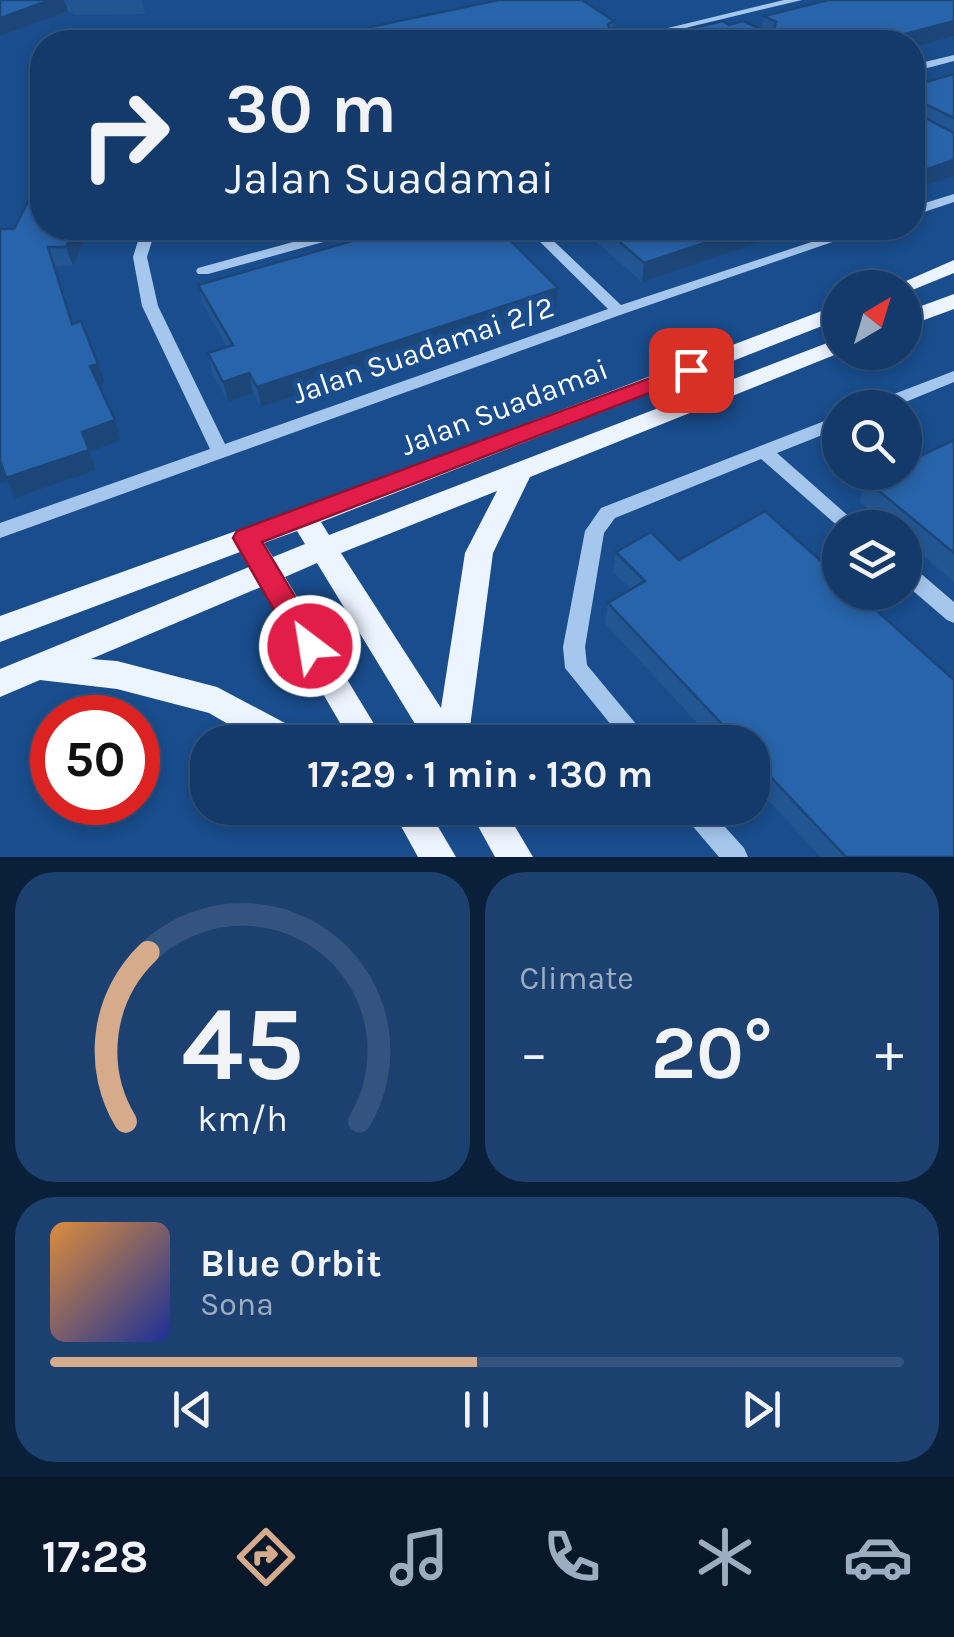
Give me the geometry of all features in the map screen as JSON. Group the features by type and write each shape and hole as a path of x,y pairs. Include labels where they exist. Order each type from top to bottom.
{"main road":[{"path":"922,279 954,266"},
{"path":"922,313 954,300"},
{"name":"Jalan Suadamai","path":"0,629 822,318"},
{"path":"0,683 324,549 822,352"},
{"path":"454,725 479,553 521,470"},
{"path":"303,516 433,725"},
{"path":"246,538 359,725"},
{"path":"38,667 117,675 217,701 259,725"},
{"path":"496,825 516,857"}],"street":[{"path":"668,30 797,0"},
{"path":"720,18 736,26"},
{"path":"925,66 954,58"},
{"path":"925,208 954,198"},
{"path":"145,240 140,258 150,306 220,451"},
{"path":"203,271 315,240"},
{"path":"545,240 618,311"},
{"name":"Jalan Suadamai 2/2","path":"0,531 618,311 830,240"},
{"path":"919,390 954,376"},
{"path":"625,725 576,668 574,647 595,531 608,513 822,428"},
{"path":"764,452 831,510"},
{"path":"922,587 954,614"},
{"path":"708,825 735,857"}],"building":[{"path":"0,0 50,0 0,18"},
{"path":"499,0 582,0 614,21 608,24 609,28 627,30 373,30 370,27"},
{"path":"828,0 954,0 954,21 920,30 685,30 723,21 729,25 743,21 761,29 774,29 776,22 764,16"},
{"path":"954,74 954,118 925,104 925,82"},
{"path":"925,118 954,133 954,160 925,170"},
{"path":"30,198 30,240 69,240 66,247 48,247 72,324 81,321 98,364 90,366 115,420 82,432 89,450 6,478 0,460 0,229 14,229"},
{"path":"356,240 510,240 558,288 257,387 249,373 223,382 208,353 233,345 198,285"},
{"path":"618,240 714,240 644,263"},
{"path":"954,440 954,553 922,527 922,510 902,510 878,490 922,490 922,455"},
{"path":"765,511 822,562 822,610 876,610 954,680 954,857 846,857 770,776 770,725 723,725 608,603 645,581 616,552 651,532 679,560"}],"route":[{"path":"310,646 246,538 691,370"}]}
